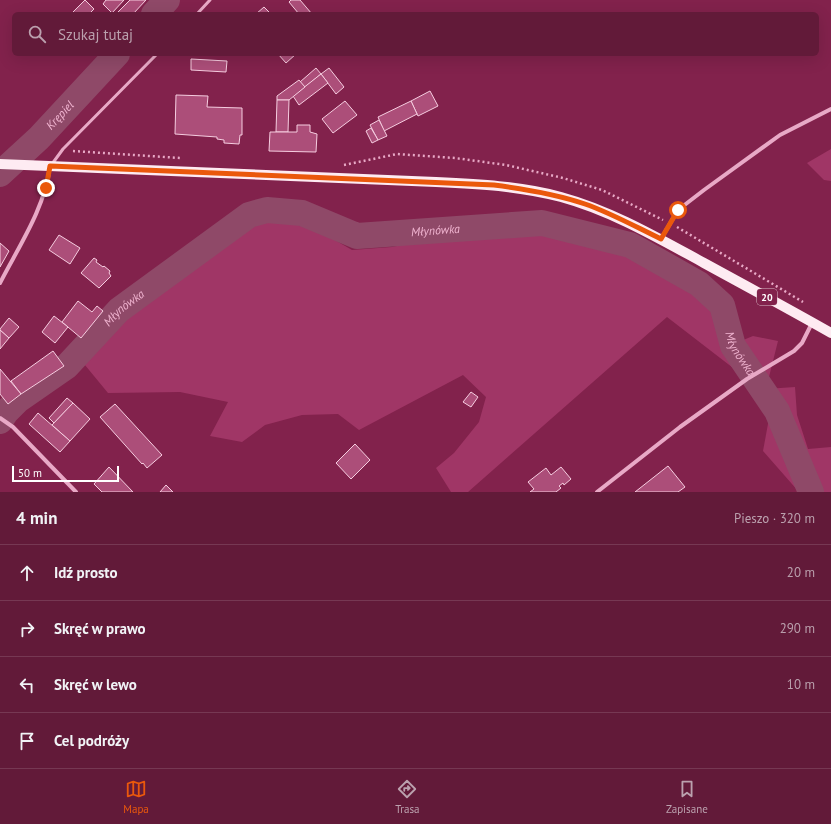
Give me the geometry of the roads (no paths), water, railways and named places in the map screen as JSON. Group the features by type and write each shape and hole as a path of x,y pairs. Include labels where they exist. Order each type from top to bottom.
{"main road":[{"name":"20","path":"0,164 494,185 525,189 585,204 616,216 661,239 831,333"}],"street":[{"path":"661,239 678,210 704,190 780,135 831,109"},
{"path":"0,283 36,215 48,183 50,166"},
{"path":"597,492 680,427 747,379 794,351 802,343 812,322"},
{"path":"0,418 13,427 76,492"}],"lane":[{"path":"198,12 210,0"},
{"path":"50,166 63,150 155,56"}],"waterway":[{"name":"Krępiel","path":"156,12 167,0"},
{"name":"Krępiel","path":"0,174 39,138 115,56"},
{"name":"Młynówka","path":"0,421 6,412 18,400 67,366 119,310 249,215 267,210 302,213 357,236 542,223 630,245 699,284 722,305 733,346 777,411 811,492"}]}
